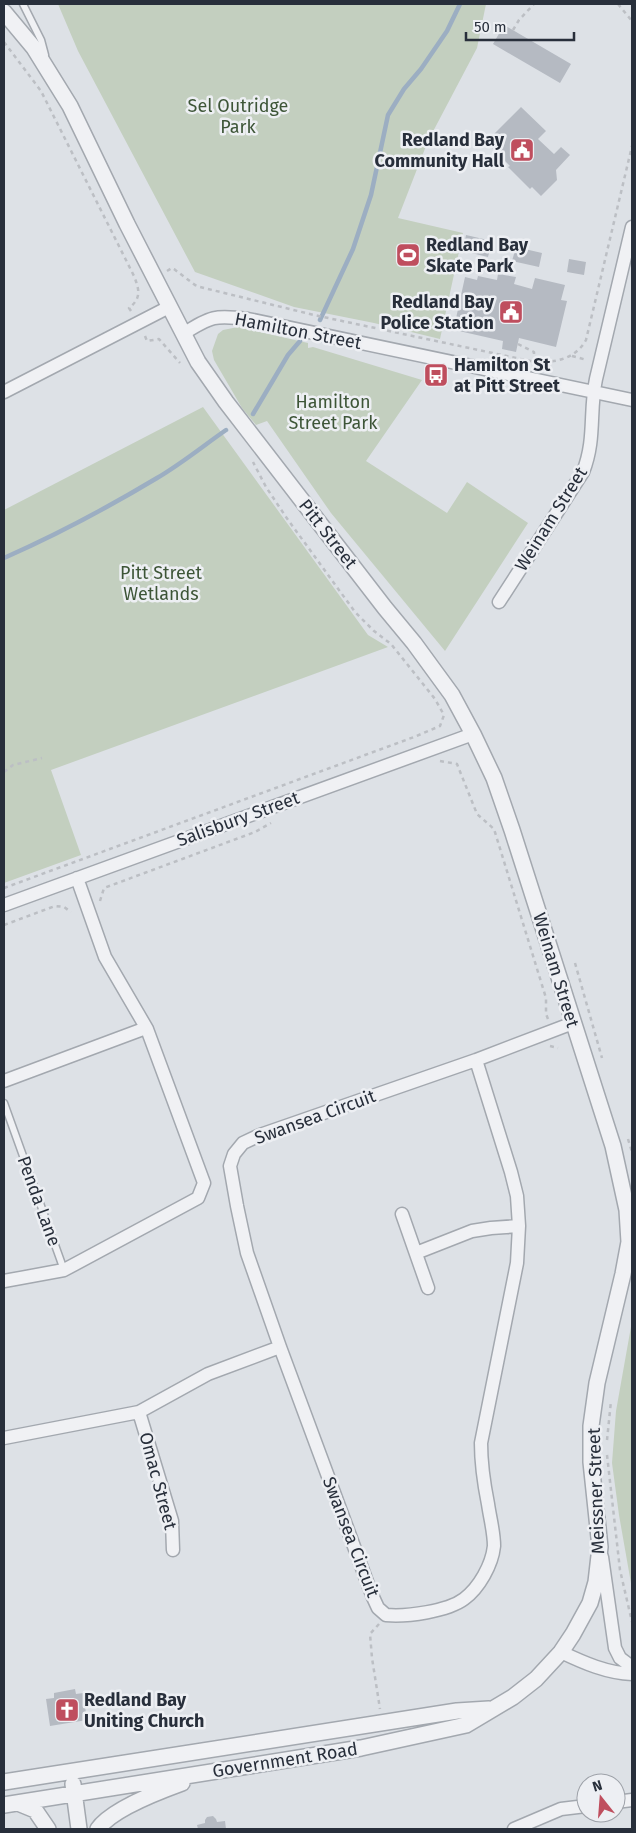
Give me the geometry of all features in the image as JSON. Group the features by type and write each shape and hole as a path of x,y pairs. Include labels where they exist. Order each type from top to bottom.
{"street":[{"path":"4,12 34,48 70,106 183,334"},
{"name":"Weinam Street","path":"499,602 583,472 591,446 593,392 632,227"},
{"path":"4,392 169,307"},
{"name":"Hamilton Street","path":"183,334 212,318 223,316 248,319 539,382 632,400"},
{"name":"Pitt Street","path":"183,334 198,362 226,402 414,643 452,695 474,734"},
{"name":"Weinam Street","path":"474,734 494,778 512,830 613,1146 629,1210"},
{"name":"Salisbury Street","path":"4,905 474,734"},
{"path":"4,1281 64,1270 198,1198 204,1183 146,1028 105,957 76,878"},
{"name":"Swansea Circuit","path":"476,1060 511,1172 517,1196 519,1226 517,1263 481,1443 482,1472 494,1547 491,1560 476,1587 464,1600 440,1609 421,1613 397,1616 386,1615 378,1608 372,1595 280,1347 248,1253 230,1166 234,1154 243,1143 260,1135 476,1060 573,1023"},
{"path":"4,1081 146,1028"},
{"name":"Meissner Street","path":"561,1652 583,1618 596,1582 600,1548 591,1462 592,1426 597,1383 629,1242 629,1210"},
{"path":"402,1214 428,1288"},
{"path":"416,1253 472,1231 519,1226"},
{"path":"4,1438 140,1412 208,1374 280,1347"},
{"name":"Omac Street","path":"140,1412 172,1521 173,1550"},
{"path":"600,1548 615,1648 620,1658 632,1667"},
{"path":"561,1652 593,1666 632,1674"},
{"name":"Government Road","path":"11,1804 361,1748 466,1725 524,1689 561,1652"},
{"name":"Government Road","path":"4,1782 457,1711 491,1709"},
{"path":"71,1772 79,1829"},
{"path":"98,1829 122,1810 207,1773"},
{"path":"11,1804 36,1810 48,1829"},
{"path":"514,1829 561,1809 576,1807"}],"lane":[{"path":"23,4 41,40 50,73"},
{"name":"Penda Lane","path":"4,1103 64,1270"}],"path":[{"path":"513,30 519,20 534,4"},
{"path":"618,4 632,21"},
{"path":"4,42 41,91 139,284 140,292 129,308 131,311"},
{"path":"168,271 172,268 174,269 200,287 223,291 274,306 438,342 534,361 552,361 572,356 581,348 586,340 632,146"},
{"path":"145,336 147,341 159,339 181,363"},
{"path":"518,344 534,352 534,361"},
{"path":"552,361 552,366"},
{"path":"4,888 440,726 444,715 435,699 391,644 355,612 286,517 266,487 252,460"},
{"path":"4,772 13,765 42,758"},
{"path":"435,761 457,764 477,814 494,829 546,998 546,1014"},
{"path":"100,901 104,888 255,832 270,824 276,818"},
{"path":"4,925 55,906 64,907 71,912"},
{"path":"575,963 604,1066"},
{"path":"626,1136 632,1152"},
{"path":"607,1440 611,1393"},
{"path":"606,1450 620,1570 632,1622"},
{"path":"371,1710 380,1709 370,1634 386,1615"}],"green space":[{"name":"Sel Outridge Park","path":"58,4 486,4 477,48 428,141 398,218 463,233 440,339 294,307 195,272 78,51"},
{"name":"Hamilton Street Park","path":"238,327 308,343 308,348 313,347 422,380 366,461 447,513 467,482 528,523 445,651 331,513 267,421 256,425 242,408 214,360 212,351 218,334 223,330"},
{"name":"Pitt Street Wetlands","path":"203,407 368,635 388,647 51,770 81,855 4,883 4,510"},
{"path":"632,1321 632,1589 612,1463 616,1411"}],"building":[{"path":"504,25 571,64 560,83 493,44"},
{"name":"Redland Bay Community Hall","path":"521,107 546,131 538,139 554,154 561,147 570,155 556,170 557,180 541,196 532,187 530,189 486,142"},
{"path":"466,235 492,241 488,257 463,251"},
{"path":"516,247 542,253 539,267 512,261"},
{"path":"569,259 586,262 584,275 567,272"},
{"name":"Redland Bay Police Station","path":"498,274 516,277 514,284 532,289 535,278 565,285 561,300 567,301 556,347 519,338 516,352 502,349 503,341 459,331 461,324 455,323 465,277 477,280 478,276 497,280"},
{"name":"Redland Bay Uniting Church","path":"75,1689 76,1694 83,1693 87,1720 50,1726 46,1699 54,1698 54,1693"},
{"path":"213,1816 217,1822 225,1821 226,1829 198,1829 197,1825 205,1823 207,1817"}],"waterway":[{"path":"320,320 353,249 371,195 388,115 404,89 421,69 447,31 460,4"},
{"path":"253,414 288,355 300,341"},
{"path":"4,558 62,530 138,489 175,467 226,430"}],"place":[{"name":"Redland Bay Community Hall","path":"522,150"},
{"name":"Redland Bay Skate Park","path":"408,255"},
{"name":"Redland Bay Police Station","path":"511,312"},
{"name":"Hamilton St at Pitt Street","path":"436,375"},
{"name":"Redland Bay Uniting Church","path":"67,1710"}]}
